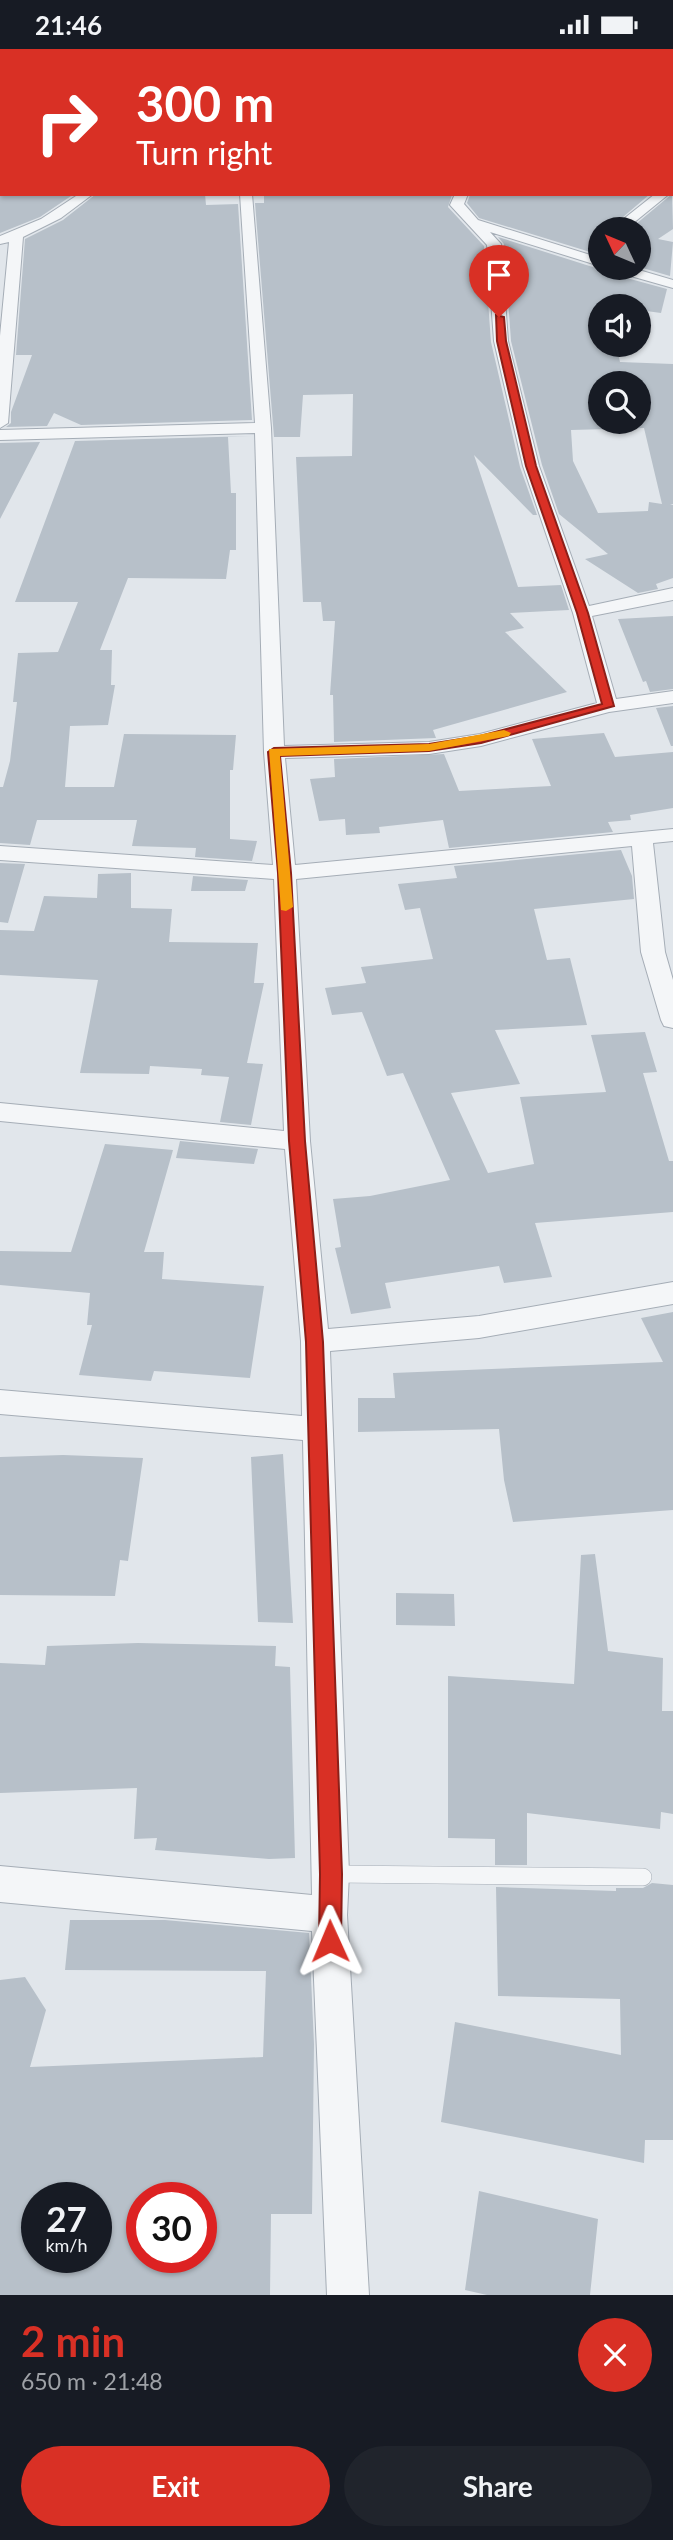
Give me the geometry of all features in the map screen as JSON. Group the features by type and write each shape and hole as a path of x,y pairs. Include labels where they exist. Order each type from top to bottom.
{"street":[{"path":"0,240 16,236 84,196"},
{"path":"246,196 263,428 274,752 285,873 297,1141 314,1342 331,1874 329,1915 348,2295"},
{"path":"460,196 457,205 494,244 501,341 531,466 582,613 608,706"},
{"path":"633,217 660,196"},
{"path":"472,223 588,259"},
{"path":"0,423 16,236"},
{"path":"582,257 588,252"},
{"path":"651,278 673,284"},
{"path":"0,435 263,428"},
{"path":"582,613 673,594"},
{"path":"274,752 429,748 481,740 608,706 673,697"},
{"path":"0,853 285,873 673,835"},
{"path":"642,839 653,951 673,1020"},
{"path":"0,1112 297,1141"},
{"path":"314,1342 479,1327 673,1293"},
{"path":"0,1402 316,1429"},
{"path":"0,1884 329,1915"}],"lane":[{"path":"331,1874 643,1877"}],"building":[{"path":"0,196 71,196 40,217 0,233"},
{"path":"93,196 205,196 206,205 238,204 252,420 81,425 54,413 47,426 6,427 11,423 11,412 32,355 16,355 25,239 63,220"},
{"path":"264,196 452,196 448,207 484,246 491,342 520,467 537,515 533,515 474,455 518,587 561,585 569,610 510,613 524,628 505,632 567,692 433,730 436,738 334,742 333,695 330,695 335,621 323,621 321,602 303,602 296,457 352,456 353,394 303,395 300,437 274,437 255,203 264,203"},
{"path":"470,196 648,196 623,217 588,217 588,251 479,218 467,203"},
{"path":"672,196 673,229 658,239 673,242 670,276 651,270 651,217 644,217"},
{"path":"498,237 588,266 588,280 634,280 667,289 661,313 651,312 651,294 588,294 588,357 619,357 620,362 673,364 673,504 670,504 673,505 673,578 656,584 658,589 638,593 585,559 608,554 559,514 542,465 511,341 504,244","holes":["588,371 651,371 651,434 645,434 662,504 649,502 648,511 598,513 573,461 571,430 588,430"]},
{"path":"252,436 228,437 231,493 236,493 236,550 230,550 226,579 128,578 100,650 112,650 111,685 115,685 108,725 70,726 65,787 114,787 124,734 236,735 233,770 230,770 230,839 257,841 252,861 195,857 196,848 132,846 137,820 37,820 30,845 0,843 0,787 3,787 10,761 17,702 13,702 18,653 58,652 78,602 15,602 75,441"},
{"path":"40,442 0,519 0,443"},
{"path":"673,616 673,689 650,692 646,681 643,682 618,619"},
{"path":"673,706 673,746 671,746 656,708"},
{"path":"604,733 615,757 673,752 673,808 630,815 631,820 608,822 613,832 449,848 443,820 379,827 380,833 346,835 345,819 319,821 310,779 335,777 334,759 444,754 459,791 551,786 532,739"},
{"path":"621,850 632,876 634,899 534,909 547,960 570,958 587,1025 495,1030 520,1084 451,1093 488,1173 534,1164 520,1097 606,1092 591,1035 645,1032 657,1072 643,1073 669,1161 673,1161 673,1212 535,1223 552,1277 504,1283 499,1266 385,1283 391,1308 351,1314 335,1248 341,1247 333,1199 370,1196 450,1180 403,1073 387,1076 362,1012 332,1015 325,988 366,983 361,967 433,959 420,908 405,910 398,884 457,878 454,866"},
{"path":"0,863 25,864 8,923 0,922"},
{"path":"131,873 131,908 172,909 169,942 258,943 254,983 264,983 247,1063 263,1064 251,1125 220,1122 229,1077 201,1075 202,1069 150,1066 149,1074 80,1073 98,980 0,975 0,930 34,931 44,896 97,898 98,874"},
{"path":"193,876 248,880 245,891 191,891"},
{"path":"180,1141 258,1149 254,1164 176,1158"},
{"path":"105,1144 173,1150 144,1252 164,1252 162,1279 264,1286 250,1378 154,1371 151,1381 79,1375 92,1325 87,1325 90,1293 0,1285 0,1251 71,1252"},
{"path":"673,1312 673,1510 513,1522 504,1480 499,1429 358,1432 358,1398 395,1398 393,1373 663,1362 641,1318"},
{"path":"283,1454 293,1623 258,1622 251,1457"},
{"path":"63,1455 143,1458 128,1561 120,1560 115,1596 0,1595 0,1457"},
{"path":"595,1554 608,1651 663,1658 662,1711 673,1711 673,1814 661,1812 660,1829 527,1813 527,1865 495,1865 495,1839 448,1838 448,1676 574,1684 581,1555"},
{"path":"396,1593 454,1594 455,1626 396,1625"},
{"path":"138,1643 276,1646 275,1666 290,1667 295,1858 269,1859 155,1850 157,1838 134,1839 137,1788 0,1793 0,1663 45,1665 47,1646"},
{"path":"652,1883 673,1885 673,2140 645,2140 644,2163 441,2122 455,2022 621,2055 620,1999 498,1996 496,1887 616,1891 616,1888 643,1888"},
{"path":"70,1920 165,1920 309,1933 314,2044 312,2214 271,2214 270,2295 0,2295 0,1980 25,1977 46,2010 30,2067 263,2057 266,1971 65,1970"},
{"path":"479,2191 598,2219 590,2295 487,2295 465,2290"}],"slow traffic":[{"path":"286,907 274,752 429,748 481,740 504,733"}],"route":[{"path":"330,1941 331,1874 314,1342 297,1141 285,873 274,752 429,748 481,740 608,706 582,613 531,466 501,341 499,317"}]}
